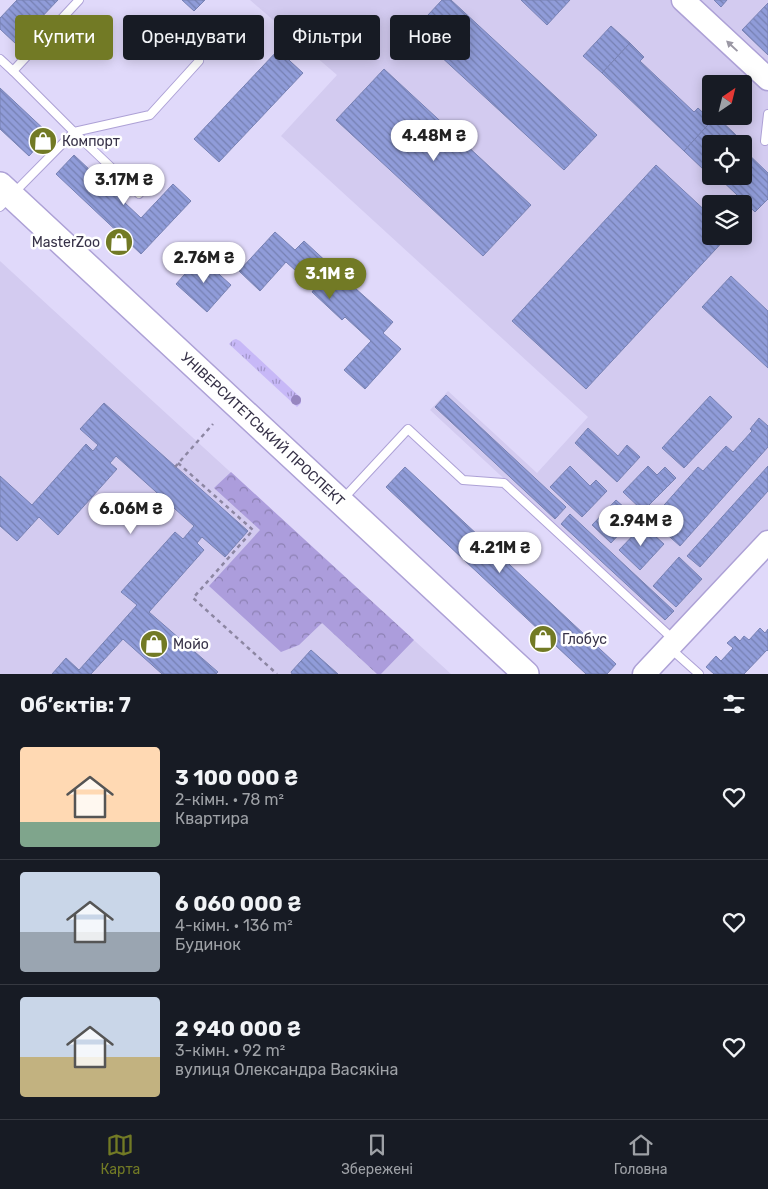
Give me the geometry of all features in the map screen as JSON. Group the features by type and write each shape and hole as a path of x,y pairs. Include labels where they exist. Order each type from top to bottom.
{"main road":[{"name":"УНІВЕРСИТЕТСЬКИЙ ПРОСПЕКТ","path":"4,196 341,502 526,674"}],"street":[{"path":"683,0 768,79"},
{"path":"644,674 768,542"}],"lane":[{"path":"14,71 79,0"},
{"path":"0,59 139,194 156,175"},
{"path":"4,196 74,132 150,114 199,61"},
{"path":"765,141 768,114"},
{"path":"341,502 408,429 463,480 504,483 672,645 699,674"}],"path":[{"path":"175,467 213,424"},
{"path":"178,464 253,530 193,598 275,674"}],"shaded area":[{"path":"250,0 768,0 768,542 677,639 430,410 448,391 537,473 588,417 281,136 337,75 320,60 380,60 380,15 274,15 274,21"},
{"path":"0,261 51,308 451,674 0,674"}],"green space":[{"path":"236,339 301,398 301,403 297,407 229,344"},
{"path":"231,472 414,640 381,674 377,674 322,623 299,645 281,652 209,586 260,530 214,488"}],"building":[{"path":"17,0 58,0 44,15 15,15 15,43 0,29 0,18"},
{"path":"182,0 205,0 194,11"},
{"path":"442,0 451,0 467,15 428,15"},
{"path":"521,0 570,0 547,25"},
{"path":"714,0 727,0 721,7"},
{"path":"768,3 768,55 742,30"},
{"path":"470,18 597,135 564,170 445,60 470,60"},
{"path":"611,26 630,43 602,73 583,56"},
{"path":"630,43 644,57 640,61 694,112 698,108 702,112 702,125 708,125 684,151 602,73"},
{"path":"274,54 274,60 289,60 303,73 219,162 194,139"},
{"path":"384,69 531,205 483,256 336,120"},
{"path":"0,88 49,134 29,156 0,129"},
{"path":"708,125 725,125 736,135 702,135 702,168 684,151"},
{"path":"74,155 141,218 173,184 191,201 141,254 56,174"},
{"path":"752,158 768,173 768,199 755,212 752,209 752,195 737,195 726,185 752,185"},
{"path":"656,165 702,208 702,245 720,245 586,389 512,321"},
{"path":"275,232 295,250 304,241 344,278 350,272 361,282 355,288 393,322 383,333 401,349 365,389 344,370 371,341 345,317 342,320 312,292 315,288 286,262 260,291 239,271"},
{"path":"200,257 231,285 207,312 176,284"},
{"path":"731,276 768,311 768,368 702,307"},
{"path":"446,395 566,507 555,519 435,407"},
{"path":"710,396 732,417 684,468 662,448"},
{"path":"104,403 248,531 225,557 202,537 197,543 204,550 149,612 218,672 216,674 162,674 123,639 91,674 52,674 66,658 79,670 137,605 121,592 175,532 183,539 194,526 116,456 110,463 117,469 58,535 39,517 17,541 0,526 0,476 32,505 86,444 93,451 98,445 80,429"},
{"path":"759,418 768,426 768,447 680,546 662,530 668,523 657,513 698,467 703,471 726,446 733,452 752,431 750,429"},
{"path":"588,428 618,456 627,445 640,457 617,482 575,443"},
{"path":"570,466 590,486 596,480 607,491 582,517 550,487"},
{"path":"648,466 657,475 665,467 676,478 643,511 623,492"},
{"path":"768,466 768,491 700,567 687,556"},
{"path":"405,467 616,664 607,674 586,674 386,487"},
{"path":"616,500 635,517 611,543 592,525"},
{"path":"570,514 674,611 665,620 561,524"},
{"path":"643,525 664,544 640,570 619,550"},
{"path":"679,557 702,579 676,607 653,586"},
{"path":"760,628 765,633 768,629 768,651 744,674 714,674 706,667 716,656 721,661 733,648 727,643 735,636 740,641 744,636 749,640"},
{"path":"311,650 338,674 292,674 291,672"}],"place":[{"name":"Компорт","path":"43,141"},
{"name":"MasterZoo","path":"119,242"},
{"name":"Глобус","path":"543,639"},
{"name":"Мойо","path":"154,644"}]}
